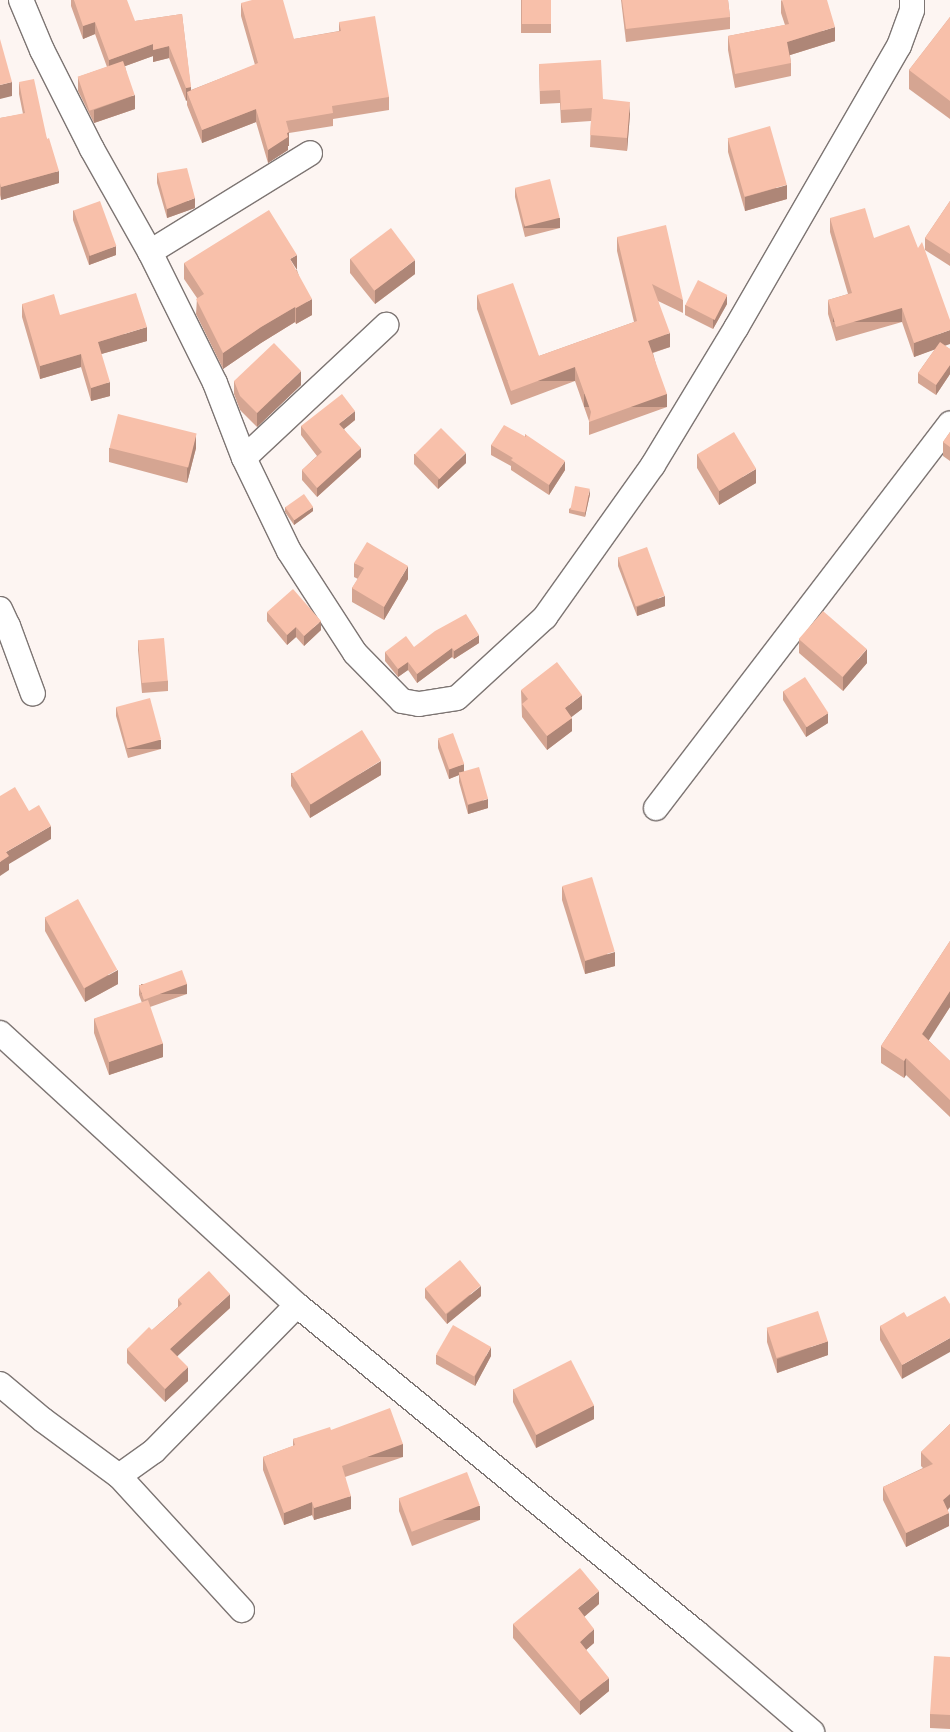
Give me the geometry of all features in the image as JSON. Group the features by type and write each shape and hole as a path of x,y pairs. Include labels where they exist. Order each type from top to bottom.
{"street":[{"path":"29,2 42,50 92,150 150,252 215,383 244,458 289,551 355,653 402,701 419,704 457,698 545,617 653,465 736,328 899,46 912,10 912,0"},
{"path":"150,252 310,152"},
{"path":"244,458 386,325"},
{"path":"656,808 950,424"},
{"path":"0,609 33,694"},
{"path":"0,1033 297,1305 689,1627 812,1732"},
{"path":"119,1476 154,1451 297,1305"},
{"path":"0,1384 43,1420 119,1476 242,1610"}],"building":[{"path":"74,0 127,0 135,21 182,14 191,87 186,88 169,46 153,50 153,44 109,60 95,22 83,26"},
{"path":"252,0 283,0 294,39 341,31 339,22 375,16 389,97 332,106 333,113 286,121 289,132 287,133 288,137 268,150 256,109 202,130 187,92 258,63 241,3"},
{"path":"522,0 551,0 551,24 522,24"},
{"path":"622,0 728,0 730,17 626,29"},
{"path":"782,0 827,0 835,27 787,42 791,63 735,74 728,36 789,24"},
{"path":"950,17 950,101 909,70"},
{"path":"0,39 12,82 0,85"},
{"path":"601,60 603,99 630,102 627,138 590,135 592,108 561,110 560,90 540,91 539,64"},
{"path":"123,61 135,95 89,111 78,77"},
{"path":"34,79 47,139 49,138 59,171 1,187 0,118 25,113 19,82"},
{"path":"770,126 787,185 745,197 728,138"},
{"path":"187,168 195,198 167,209 157,173"},
{"path":"550,179 560,218 525,227 515,188"},
{"path":"100,201 116,246 90,256 74,211"},
{"path":"950,201 950,254 925,238"},
{"path":"865,208 874,238 909,225 918,248 922,242 950,320 950,330 914,343 902,308 836,327 828,300 852,293 830,218"},
{"path":"269,210 297,255 290,259 312,299 261,327 223,353 196,299 204,294 184,263"},
{"path":"666,225 683,300 652,284 670,333 648,341 667,394 589,422 591,412 575,367 511,391 477,295 513,283 539,356 637,321 617,237"},
{"path":"391,228 415,260 374,291 350,259"},
{"path":"698,280 727,295 715,320 685,305"},
{"path":"136,293 147,327 98,342 110,382 91,388 81,354 40,366 22,304 54,294 60,315"},
{"path":"940,342 950,349 950,365 936,385 918,373"},
{"path":"274,343 301,371 257,413 240,396 234,381"},
{"path":"342,394 355,411 339,424 361,448 317,488 302,470 322,452 301,426"},
{"path":"118,414 197,434 188,468 110,448"},
{"path":"504,425 526,437 525,434 565,461 549,485 511,460 513,458 491,445"},
{"path":"441,428 466,453 440,479 415,454"},
{"path":"734,432 756,469 719,491 697,454"},
{"path":"950,432 950,447 943,442"},
{"path":"575,486 590,489 585,512 570,510"},
{"path":"304,494 313,507 294,520 285,507"},
{"path":"367,542 408,566 384,607 352,588 364,568 354,563"},
{"path":"647,547 665,596 636,606 618,558"},
{"path":"293,589 321,621 304,636 296,627 287,635 267,612"},
{"path":"823,611 867,649 842,677 799,639"},
{"path":"466,614 479,635 454,651 452,648 417,674 408,662 398,669 385,652 406,636 414,647 435,631"},
{"path":"164,638 168,681 142,683 138,640"},
{"path":"557,662 582,695 565,708 572,718 547,736 522,704 528,699 521,690"},
{"path":"805,677 828,713 807,727 783,691"},
{"path":"150,698 161,740 127,749 116,707"},
{"path":"362,730 381,761 311,805 292,774"},
{"path":"453,733 464,764 449,769 438,738"},
{"path":"479,767 488,799 468,805 459,773"},
{"path":"15,787 29,811 39,805 51,826 6,852 9,856 0,862 0,796"},
{"path":"592,877 615,952 585,961 562,886"},
{"path":"78,899 117,970 84,988 45,917"},
{"path":"950,941 950,991 922,1034 950,1061 950,1100 906,1058 904,1061 881,1046"},
{"path":"182,970 187,984 144,1000 139,986"},
{"path":"148,1000 163,1043 109,1062 94,1019"},
{"path":"460,1260 481,1286 446,1314 425,1288"},
{"path":"209,1271 230,1294 170,1349 188,1367 165,1389 127,1349 149,1327 152,1330 182,1304 178,1299"},
{"path":"945,1296 950,1304 950,1338 902,1365 880,1326 904,1312 907,1317"},
{"path":"818,1311 828,1341 777,1358 767,1328"},
{"path":"453,1325 491,1347 474,1376 436,1354"},
{"path":"571,1360 594,1405 536,1435 513,1390"},
{"path":"390,1408 403,1444 342,1466 351,1496 314,1508 312,1502 284,1513 263,1457 295,1445 293,1439 330,1427 331,1430"},
{"path":"950,1424 950,1494 943,1500 949,1513 906,1533 883,1487 933,1464 921,1452"},
{"path":"467,1472 480,1506 412,1532 399,1498"},
{"path":"580,1568 599,1591 578,1608 594,1629 580,1642 609,1678 580,1701 513,1624"},
{"path":"934,1656 950,1657 950,1715 930,1714"}]}
